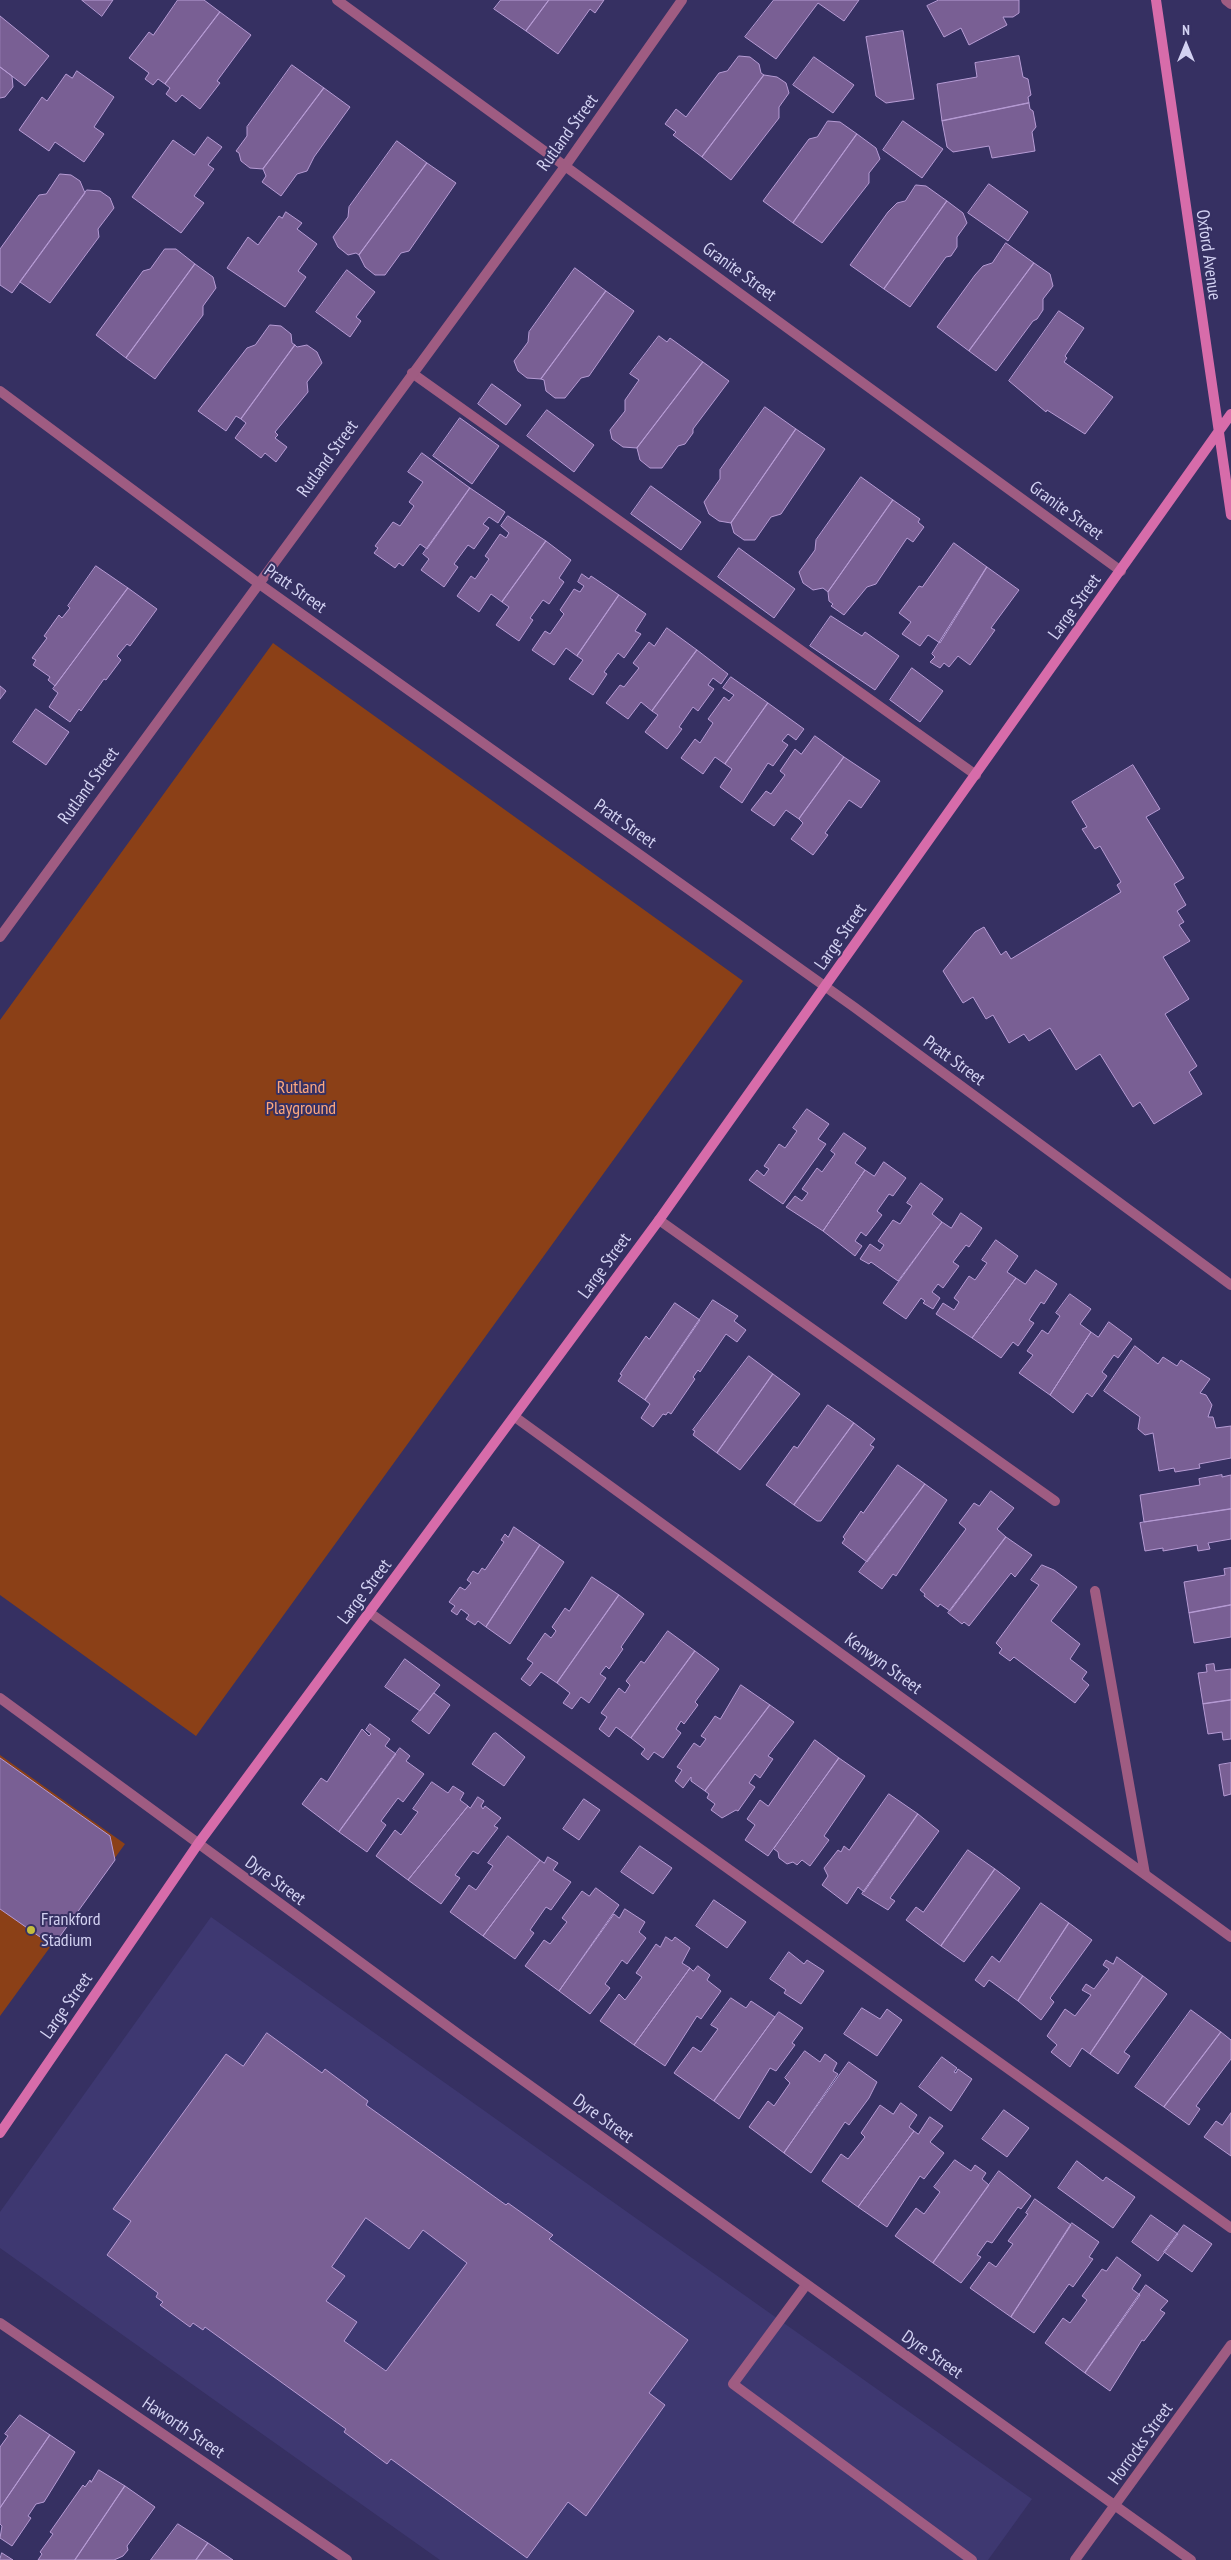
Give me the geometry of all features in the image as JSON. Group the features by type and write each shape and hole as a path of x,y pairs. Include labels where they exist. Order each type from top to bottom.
{"street":[{"name":"Granite Street","path":"337,0 1121,571"},
{"name":"Rutland Street","path":"0,937 566,165 682,0"},
{"name":"Oxford Avenue","path":"1156,0 1217,432 1231,513"},
{"path":"1226,0 1231,4"},
{"path":"412,373 976,775"},
{"name":"Pratt Street","path":"0,391 258,583 825,987 1231,1285"},
{"name":"Large Street","path":"0,2133 198,1844 659,1220 1231,414"},
{"path":"659,1220 1055,1501"},
{"name":"Kenwyn Street","path":"515,1416 1231,1937"},
{"path":"1095,1591 1145,1874"},
{"path":"370,1613 1231,2228"},
{"name":"Dyre Street","path":"0,1698 806,2285 1117,2505 1191,2560"},
{"path":"806,2285 733,2384 972,2560"},
{"name":"Haworth Street","path":"0,2323 347,2560"},
{"name":"Horrocks Street","path":"1076,2560 1231,2346"}],"shaded area":[{"path":"211,1917 1032,2499 988,2560 440,2560 0,2248 0,2212"}],"green space":[{"name":"Rutland Playground","path":"273,643 743,981 196,1736 0,1595 0,1020"},
{"name":"Frankford Stadium","path":"0,1755 125,1844 0,2016"}],"building":[{"path":"82,0 113,0 102,16"},
{"path":"178,0 204,0 220,12 165,84 158,79 153,85 145,79 149,73 129,58 149,32 153,35"},
{"path":"501,0 549,0 526,31 494,9"},
{"path":"549,0 604,0 595,13 590,9 558,54 526,31"},
{"path":"774,0 859,0 844,21 818,3 776,59 745,37"},
{"path":"939,0 1019,0 1019,13 1013,17 1003,17 1007,25 969,45 961,28 944,37 927,6"},
{"path":"220,12 251,35 217,81 220,83 200,109 182,95 176,102 166,94 170,88 165,84"},
{"path":"0,16 49,56 25,86 0,67"},
{"path":"903,31 914,99 886,103 876,96 866,37"},
{"path":"739,56 750,57 759,64 761,73 764,75 702,157 673,135 676,132 665,124 676,109 686,117 719,73 727,71"},
{"path":"1019,56 1023,77 1028,79 1031,95 1028,97 1029,103 942,121 937,84 977,77 975,63"},
{"path":"814,57 854,85 833,113 793,85"},
{"path":"292,65 324,88 263,169 250,168 241,161 239,153 236,151 247,136 247,127"},
{"path":"0,67 12,76 13,87 5,97 0,98"},
{"path":"77,71 114,97 94,127 104,134 84,162 55,142 49,151 19,130 42,97 47,101 66,74 72,78"},
{"path":"764,75 777,77 786,83 789,93 779,107 779,118 731,180 702,157"},
{"path":"324,88 350,107 314,157 307,171 297,174 281,196 262,182 266,176 263,169"},
{"path":"1029,103 1030,109 1033,111 1036,127 1032,132 1035,151 992,158 989,146 953,152 947,147 942,121"},
{"path":"828,121 840,122 857,134 793,223 763,201 809,139 817,137"},
{"path":"903,121 943,149 922,178 883,150"},
{"path":"857,134 876,148 880,159 869,173 869,183 822,243 793,223"},
{"path":"208,137 222,147 208,165 214,169 194,196 204,203 181,233 132,197 173,140 194,155"},
{"path":"397,141 427,163 359,255 356,253 348,255 338,247 333,237 348,217 349,207"},
{"path":"427,163 456,183 409,251 401,253 385,275 375,275 365,267 359,255"},
{"path":"60,174 71,175 80,181 85,193 12,293 0,285 0,249 39,195 46,194"},
{"path":"989,184 1028,212 1008,241 968,213"},
{"path":"916,185 926,186 947,201 884,289 850,265 888,212 897,203 905,201"},
{"path":"87,190 100,191 110,198 114,208 98,229 99,237 50,303 20,282"},
{"path":"947,201 963,213 967,223 957,237 957,247 951,256 946,257 910,307 884,289"},
{"path":"286,212 302,223 297,229 317,244 298,271 306,277 285,307 227,268 248,237 258,245 279,216 282,218"},
{"path":"1006,243 1034,263 969,351 937,327 975,275 983,266 992,263"},
{"path":"165,249 176,249 195,264 126,358 96,335 143,271 150,269"},
{"path":"1034,263 1050,274 1053,286 1043,299 1043,310 1037,319 1033,321 996,371 969,351"},
{"path":"195,264 213,277 216,288 203,306 203,315 155,379 126,358"},
{"path":"575,268 606,291 541,379 527,378 518,371 514,361 528,342 529,332"},
{"path":"347,270 375,292 356,317 361,321 350,337 316,312"},
{"path":"606,291 634,311 589,376 581,378 565,398 555,398 546,391 544,380 541,379"},
{"path":"1059,311 1084,328 1065,356 1067,358 1064,362 1113,397 1085,434 1047,410 1046,412 1009,381"},
{"path":"270,325 281,326 291,334 292,343 295,345 241,419 236,416 226,431 198,411 247,348 255,345"},
{"path":"659,336 667,342 670,338 703,362 637,448 623,447 612,439 610,430 625,411 625,400 639,380 630,374"},
{"path":"295,345 297,347 307,345 317,352 322,363 307,382 308,392 275,432 278,435 275,438 287,447 276,462 265,453 261,458 235,438 246,423 241,419"},
{"path":"703,362 729,381 693,429 693,433 685,444 678,446 662,468 650,468 640,460 637,448"},
{"path":"492,384 521,405 506,425 478,404"},
{"path":"765,407 796,429 731,523 719,521 709,514 704,502 720,479 720,470"},
{"path":"547,410 594,445 574,472 527,436"},
{"path":"460,418 499,446 472,484 433,456"},
{"path":"796,429 825,449 781,514 771,517 755,540 744,540 734,533 731,523"},
{"path":"422,453 470,488 427,549 420,544 403,566 399,563 395,568 374,553 378,548 375,546 393,522 400,526 414,506 409,502 423,482 408,472"},
{"path":"861,477 893,500 828,592 823,588 813,590 803,583 799,572 815,550 816,540"},
{"path":"651,486 701,522 681,550 631,514"},
{"path":"470,488 505,512 498,523 489,517 483,524 489,528 474,549 468,545 454,564 458,567 444,587 421,570 429,559 423,554"},
{"path":"893,500 920,519 918,522 924,527 913,542 907,538 876,584 867,587 844,615 831,606 833,604 829,601 828,592"},
{"path":"508,516 546,541 502,602 491,594 479,612 457,596 471,576 475,579 489,559 485,556 500,534 506,538 509,533 501,526"},
{"path":"546,541 571,560 559,578 564,582 549,604 543,600 530,618 533,620 519,641 496,625 509,607 502,602"},
{"path":"954,543 987,567 940,643 928,635 920,646 902,634 911,622 899,613 919,586 922,587"},
{"path":"739,548 795,589 774,618 718,577"},
{"path":"96,566 128,588 55,686 48,680 50,677 33,665 36,660 32,658 47,638 44,636 59,615 62,618 70,608 68,606"},
{"path":"987,567 1019,590 991,628 995,630 970,665 958,656 949,667 944,663 940,668 930,662 935,657 932,654"},
{"path":"582,574 589,579 591,576 619,595 577,656 566,648 554,665 532,650 545,631 550,634 564,614 560,610 574,589 580,592 584,586 578,582"},
{"path":"128,588 157,609 130,646 127,644 117,656 121,660 106,680 104,679 81,711 79,709 70,722 49,707 58,693 53,689"},
{"path":"619,595 646,614 635,631 641,634 624,658 618,653 604,672 607,674 593,695 569,679 583,660 577,656"},
{"path":"831,616 862,636 865,632 899,656 875,690 810,646"},
{"path":"667,628 697,650 652,711 641,702 628,719 606,703 620,685 624,687 639,668 633,663 649,642 654,646"},
{"path":"697,650 728,674 721,684 713,678 708,685 714,689 698,711 693,707 679,727 682,729 667,749 645,732 658,715 652,711"},
{"path":"912,668 943,691 920,722 890,700"},
{"path":"731,677 768,703 725,764 715,757 703,774 681,758 695,739 700,743 713,723 708,719 724,697 729,701 734,695 723,688"},
{"path":"0,686 6,691 0,699"},
{"path":"768,703 804,729 796,740 788,734 782,741 788,745 773,766 768,763 742,803 720,787 732,769 725,764"},
{"path":"36,709 69,732 46,765 13,742"},
{"path":"815,736 844,757 799,819 786,810 774,826 751,810 766,791 771,794 785,775 780,771 795,749 801,754"},
{"path":"844,757 880,781 861,808 849,800 825,833 828,835 813,855 791,839 803,823 799,819"},
{"path":"1133,765 1160,809 1146,817 1184,878 1174,884 1186,905 1177,911 1184,922 1179,925 1190,941 1163,957 1189,999 1165,1014 1197,1066 1189,1072 1202,1094 1154,1124 1140,1102 1133,1107 1100,1054 1076,1070 1050,1028 1029,1041 1024,1034 1009,1043 993,1015 986,1019 973,997 963,1003 943,971 975,932 984,927 1001,955 1006,951 1011,959 1121,892 1117,885 1121,882 1100,846 1095,849 1082,829 1087,827 1072,802"},
{"path":"807,1109 829,1124 818,1139 826,1144 783,1204 749,1180 757,1170 764,1176 769,1169 764,1166 779,1144 785,1148 797,1131 793,1128"},
{"path":"844,1133 866,1148 855,1163 865,1170 823,1231 786,1207 795,1196 802,1201 808,1193 802,1189 817,1168 822,1172 835,1154 831,1151"},
{"path":"884,1162 906,1178 893,1196 889,1194 877,1211 882,1215 866,1236 861,1232 855,1241 862,1246 855,1256 823,1231 865,1170 874,1176"},
{"path":"921,1183 943,1199 932,1214 942,1222 898,1281 871,1262 869,1264 860,1259 870,1244 880,1251 884,1245 878,1241 893,1220 900,1224 912,1206 907,1203"},
{"path":"961,1213 982,1228 969,1247 966,1245 953,1262 959,1266 943,1288 938,1284 932,1292 940,1298 933,1309 923,1303 925,1301 921,1298 906,1319 883,1303 942,1222 951,1228"},
{"path":"996,1240 1018,1256 1007,1272 1016,1278 972,1338 936,1314 943,1303 954,1310 959,1302 954,1298 969,1276 975,1280 987,1263 982,1260"},
{"path":"1036,1270 1057,1284 1044,1304 1041,1302 1029,1320 1034,1323 1018,1346 1013,1342 1001,1358 972,1338 1016,1278 1025,1284"},
{"path":"1070,1294 1091,1309 1080,1324 1091,1332 1050,1395 1019,1373 1033,1355 1027,1351 1042,1330 1048,1334 1060,1316 1056,1313"},
{"path":"713,1300 738,1316 734,1321 746,1330 737,1342 726,1334 700,1372 698,1370 693,1377 695,1379 671,1414 668,1412 666,1415 663,1414 653,1427 641,1418 650,1404 645,1400"},
{"path":"675,1303 700,1320 645,1400 618,1381 622,1375 620,1374 646,1336 649,1339"},
{"path":"1109,1322 1132,1339 1118,1358 1114,1355 1102,1372 1107,1376 1092,1397 1087,1393 1073,1413 1050,1395 1091,1332 1098,1337"},
{"path":"1135,1346 1158,1364 1163,1357 1177,1366 1181,1360 1210,1379 1200,1393 1206,1395 1212,1405 1208,1417 1213,1417 1216,1428 1231,1426 1231,1458 1199,1464 1200,1468 1175,1472 1174,1468 1159,1471 1153,1433 1145,1435 1138,1429 1140,1417 1104,1391"},
{"path":"749,1356 773,1374 717,1453 693,1435 695,1431 693,1430"},
{"path":"773,1374 800,1394 740,1470 717,1453"},
{"path":"828,1405 854,1423 794,1505 766,1485 794,1446 797,1448"},
{"path":"854,1423 875,1439 870,1445 874,1447 821,1521 817,1521 794,1505"},
{"path":"898,1465 925,1484 867,1562 842,1543 845,1539 843,1537"},
{"path":"1222,1475 1222,1477 1231,1475 1231,1509 1144,1522 1140,1495 1200,1485 1199,1479"},
{"path":"925,1484 947,1500 896,1576 893,1574 882,1589 859,1572"},
{"path":"991,1491 1014,1508 997,1529 1006,1537 950,1611 940,1604 938,1607 924,1596 925,1594 920,1590 966,1529 959,1523 974,1503 979,1506"},
{"path":"1231,1509 1231,1539 1208,1543 1210,1549 1198,1551 1197,1545 1163,1551 1163,1548 1145,1551 1140,1523"},
{"path":"514,1527 540,1545 486,1627 478,1621 475,1625 466,1619 469,1615 461,1609 457,1615 451,1611 455,1606 449,1602 460,1587 465,1590 471,1583 467,1580 473,1571 478,1574 482,1568 485,1570 504,1542 501,1540 505,1534 508,1537"},
{"path":"1006,1537 1032,1555 1015,1577 1011,1573 969,1626 964,1622 962,1624 948,1613"},
{"path":"540,1545 564,1562 510,1644 486,1627"},
{"path":"1042,1565 1054,1570 1077,1587 1051,1621 1080,1644 1070,1659 1087,1672 1082,1679 1089,1685 1075,1703 1014,1657 1010,1661 999,1653 1002,1649 996,1643 1039,1585 1031,1580"},
{"path":"1231,1568 1231,1605 1189,1613 1184,1582 1225,1575 1224,1569"},
{"path":"592,1577 619,1595 557,1683 541,1672 530,1686 521,1679 533,1663 527,1659 545,1633 551,1638 556,1631 552,1627 565,1608 569,1611"},
{"path":"619,1595 644,1614 621,1647 623,1649 609,1669 606,1666 600,1674 606,1678 589,1703 581,1697 572,1709 563,1703 570,1693 557,1683"},
{"path":"1231,1605 1231,1637 1194,1643 1189,1613"},
{"path":"668,1631 695,1651 631,1738 616,1727 609,1737 599,1729 607,1717 601,1713 619,1688 625,1693 630,1685 626,1681 641,1661 644,1663"},
{"path":"695,1651 719,1669 695,1702 698,1705 684,1724 681,1721 676,1729 681,1733 663,1758 654,1752 648,1760 641,1754 645,1749 631,1738"},
{"path":"405,1659 440,1685 420,1711 385,1687"},
{"path":"1214,1664 1215,1671 1231,1669 1231,1700 1203,1704 1198,1673 1207,1672 1206,1665"},
{"path":"741,1685 770,1705 705,1791 691,1781 691,1777 683,1788 675,1781 682,1770 677,1767 694,1743 700,1747 706,1739 701,1736 715,1716 720,1719"},
{"path":"434,1693 450,1705 429,1734 412,1721"},
{"path":"1231,1700 1231,1739 1223,1740 1222,1732 1208,1734 1203,1704"},
{"path":"770,1705 794,1722 768,1756 773,1759 760,1778 755,1774 749,1783 755,1787 738,1811 736,1810 722,1818 711,1810 715,1804 707,1798 709,1794 705,1791"},
{"path":"370,1724 390,1739 385,1746 396,1754 339,1832 302,1804 321,1778 327,1782 362,1729 369,1736 371,1734 366,1730"},
{"path":"496,1733 525,1757 504,1786 472,1764 493,1734"},
{"path":"815,1740 839,1758 768,1856 745,1840 755,1825 747,1819 760,1800 768,1806"},
{"path":"400,1748 410,1756 406,1761 424,1774 403,1802 398,1798 381,1821 386,1825 367,1852 339,1832"},
{"name":"Frankford Stadium","path":"0,1758 110,1836 115,1860 53,1946 0,1909"},
{"path":"839,1758 865,1776 824,1836 829,1840 810,1866 802,1860 797,1865 793,1862 787,1864 779,1858 778,1852 774,1849"},
{"path":"1231,1763 1231,1794 1224,1796 1219,1765"},
{"path":"432,1782 448,1793 453,1786 464,1793 460,1800 468,1806 408,1880 376,1856 395,1830 401,1835 418,1812 413,1809"},
{"path":"889,1794 918,1814 864,1892 858,1887 847,1904 822,1885 828,1876 824,1868 838,1850 841,1852 844,1846 849,1850"},
{"path":"478,1797 484,1801 481,1806 483,1809 485,1806 501,1818 494,1826 498,1828 478,1854 473,1851 455,1875 460,1878 441,1904 408,1880 468,1806 470,1808"},
{"path":"584,1799 600,1810 579,1840 563,1829"},
{"path":"918,1814 939,1831 890,1898 895,1901 888,1910 862,1894"},
{"path":"508,1836 540,1860 483,1936 450,1912 469,1885 476,1890 493,1866 488,1863"},
{"path":"640,1846 672,1868 653,1894 621,1872"},
{"path":"968,1850 995,1869 941,1946 906,1920 916,1907 923,1912"},
{"path":"548,1857 558,1863 553,1870 571,1882 551,1910 546,1907 530,1930 534,1933 515,1959 483,1936 540,1860 544,1863"},
{"path":"995,1869 1020,1888 964,1962 941,1946"},
{"path":"596,1888 619,1905 559,1991 525,1966 544,1940 550,1944 567,1922 562,1918 582,1891 589,1896"},
{"path":"714,1900 746,1922 727,1948 696,1926"},
{"path":"1041,1903 1069,1923 1018,2001 989,1980 984,1987 975,1980 992,1956 999,1962"},
{"path":"625,1909 645,1922 639,1932 646,1938 627,1964 622,1960 605,1984 610,1988 590,2014 559,1991 614,1914 619,1918"},
{"path":"1069,1923 1092,1940 1050,1998 1054,2002 1041,2020 1018,2001"},
{"path":"666,1937 672,1941 675,1937 690,1948 682,1963 690,1968 634,2045 600,2021 619,1994 625,2000 642,1977 636,1973 656,1944 660,1947"},
{"path":"789,1952 804,1964 807,1960 824,1971 801,2004 784,1993 786,1990 770,1979"},
{"path":"1117,1957 1143,1976 1090,2054 1082,2048 1070,2067 1051,2052 1057,2045 1047,2036 1065,2009 1075,2016 1091,1995 1082,1990 1086,1984 1094,1989 1109,1969 1103,1965 1106,1960 1113,1964"},
{"path":"698,1966 710,1975 707,1980 721,1991 701,2019 697,2016 665,2066 634,2045 690,1968 693,1971"},
{"path":"1143,1976 1167,1994 1124,2052 1130,2056 1118,2074 1090,2054"},
{"path":"731,1998 746,2008 751,2001 775,2017 714,2101 674,2073 693,2047 701,2052 718,2029 711,2025"},
{"path":"862,2008 880,2019 887,2009 902,2020 877,2056 844,2034"},
{"path":"1191,2010 1221,2032 1164,2107 1135,2087"},
{"path":"779,2012 803,2028 792,2043 795,2045 776,2071 770,2068 739,2119 714,2101"},
{"path":"1221,2032 1231,2040 1231,2059 1196,2106 1200,2109 1189,2125 1164,2107"},
{"path":"267,2033 322,2073 325,2069 368,2101 366,2105 506,2205 508,2203 553,2235 549,2239 688,2340 649,2393 665,2405 586,2516 568,2502 527,2558 391,2459 387,2464 344,2432 346,2429 205,2327 203,2330 193,2323 190,2327 160,2305 163,2302 156,2297 158,2293 107,2255 131,2221 113,2209 226,2054 243,2066","holes":["366,2218 409,2249 423,2230 467,2263 386,2371 344,2341 357,2322 326,2301 345,2276 332,2267"]},
{"path":"805,2051 820,2062 825,2054 837,2063 833,2071 838,2074 784,2153 749,2127 768,2101 774,2106 790,2083 785,2078"},
{"path":"942,2057 957,2068 954,2072 956,2073 958,2069 972,2079 951,2111 919,2087"},
{"path":"849,2062 877,2082 869,2098 849,2125 845,2122 811,2173 784,2153"},
{"path":"901,2103 917,2115 909,2127 914,2131 858,2207 822,2181 841,2154 848,2159 865,2137 861,2133 880,2105 893,2114"},
{"path":"1004,2110 1029,2128 1007,2157 982,2139"},
{"path":"1231,2113 1231,2156 1204,2137 1216,2121 1222,2125"},
{"path":"930,2117 943,2126 930,2142 944,2153 924,2179 920,2176 887,2227 858,2207 914,2131 918,2134"},
{"path":"955,2160 971,2171 975,2165 986,2173 982,2179 989,2185 933,2263 895,2236 916,2208 924,2214 940,2192 934,2187"},
{"path":"1077,2161 1103,2181 1106,2177 1135,2197 1113,2228 1058,2188"},
{"path":"999,2171 1031,2196 1021,2209 1018,2207 992,2243 987,2241 977,2255 981,2257 961,2283 933,2263"},
{"path":"1035,2199 1071,2225 1011,2317 970,2288 989,2262 996,2267 1013,2244 1008,2241 1028,2214 1026,2213"},
{"path":"1151,2215 1178,2234 1158,2261 1132,2242"},
{"path":"1072,2223 1099,2242 1089,2257 1093,2259 1073,2287 1069,2284 1034,2333 1011,2317"},
{"path":"1184,2225 1212,2244 1192,2272 1164,2252"},
{"path":"1117,2257 1141,2275 1132,2289 1140,2295 1085,2373 1045,2343 1063,2318 1070,2323 1087,2300 1082,2296 1102,2269 1106,2271"},
{"path":"1146,2285 1168,2301 1160,2310 1165,2313 1144,2341 1142,2340 1110,2391 1085,2373"},
{"path":"20,2415 50,2435 0,2508 0,2447 8,2436 5,2434"},
{"path":"50,2435 75,2452 44,2502 36,2504 28,2516 31,2518 12,2546 0,2538 2,2526 0,2524 0,2508"},
{"path":"99,2470 125,2486 75,2560 38,2560 42,2554 40,2552 53,2534 50,2532 83,2485 85,2487 90,2480 91,2482"},
{"path":"125,2486 155,2507 127,2546 128,2550 123,2556 114,2560 75,2560"},
{"path":"178,2524 208,2543 196,2560 151,2560"},
{"path":"208,2543 233,2560 196,2560"},
{"path":"2,2553 13,2560 0,2560"}],"place":[{"name":"Frankford Stadium","path":"31,1930"}]}
